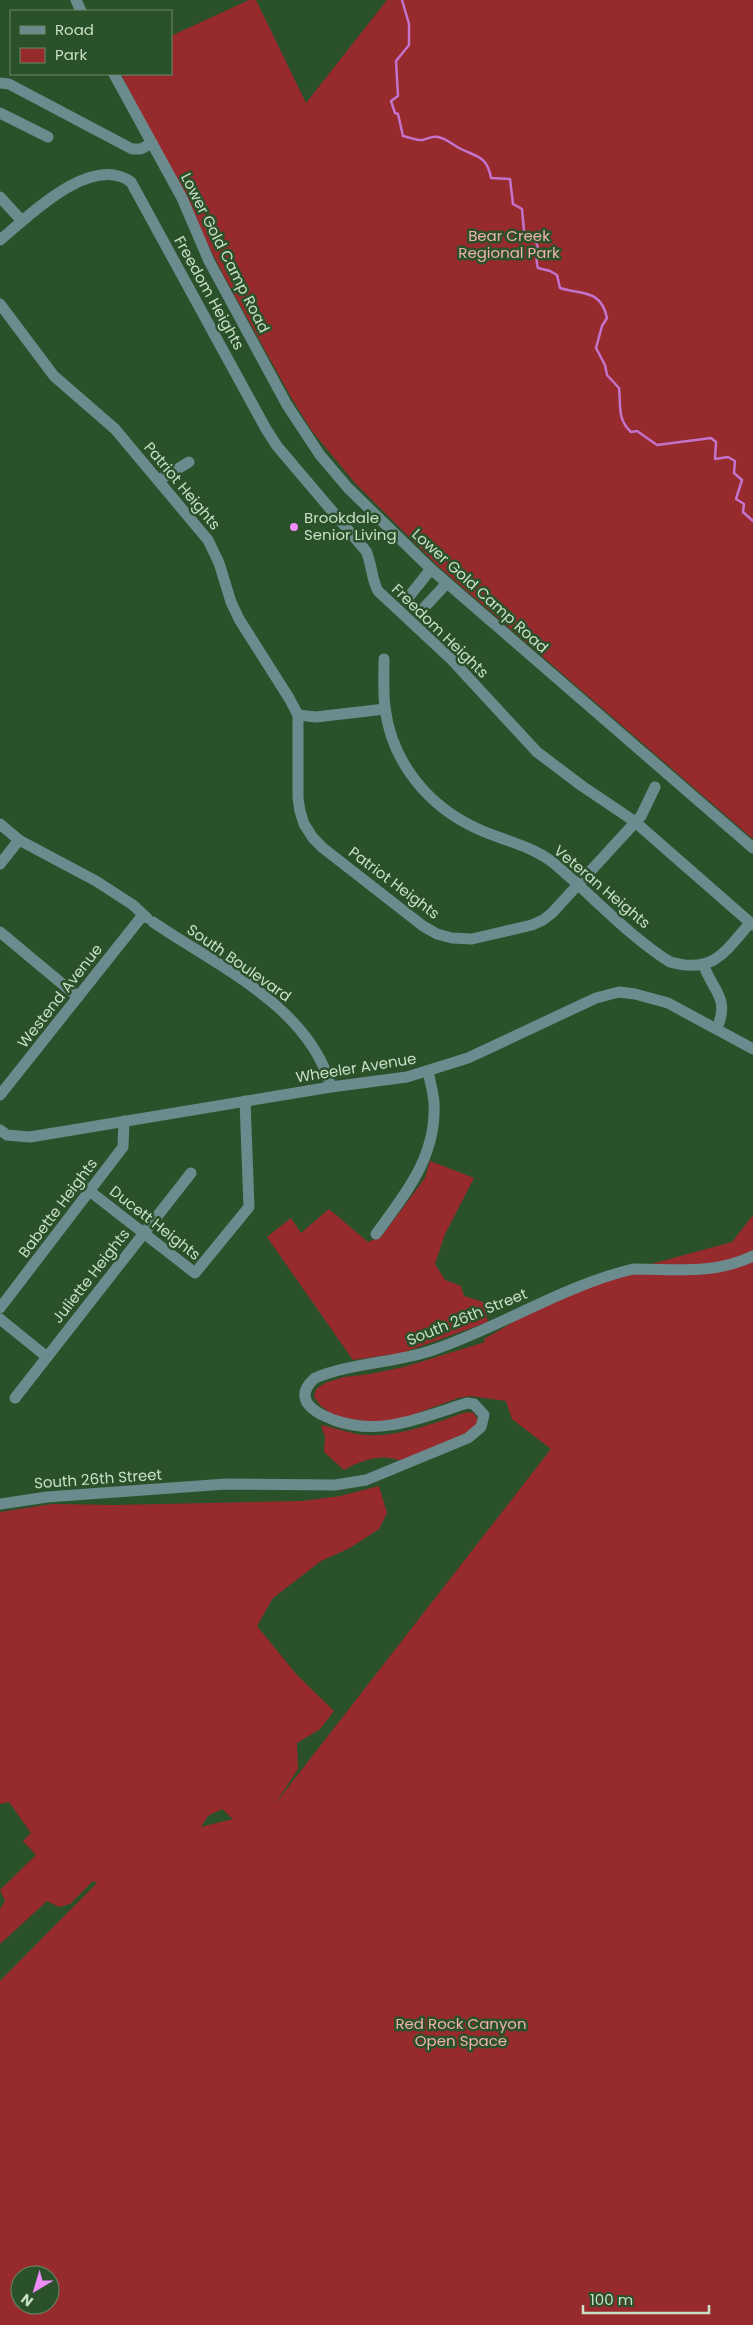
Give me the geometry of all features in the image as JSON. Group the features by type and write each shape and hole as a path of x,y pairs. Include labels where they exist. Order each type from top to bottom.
{"street":[{"name":"Lower Gold Camp Road","path":"115,75 182,198 209,261 287,406 320,455 348,488 431,570 753,848"},
{"path":"0,82 9,84 132,149 141,149 152,143"},
{"path":"0,113 48,137"},
{"name":"Freedom Heights","path":"25,219 53,195 92,177 123,176 132,182 266,429 277,446 366,551 378,591 452,660 537,752 576,782 634,821 751,924"},
{"path":"0,197 25,219 0,240"},
{"name":"Patriot Heights","path":"0,304 54,376 115,429 208,540 219,563 231,602 239,619 298,715 298,798 304,824 313,838 323,848 423,926 437,934 452,938 472,939 532,925 552,913 640,816 654,787"},
{"path":"159,480 189,462"},
{"path":"431,570 410,596 423,609 447,583"},
{"name":"Veteran Heights","path":"384,659 385,709 391,732 407,770 429,797 445,811 465,822 539,854 660,956 670,962 686,966 704,966"},
{"path":"298,715 316,718 385,709"},
{"name":"South Boulevard","path":"0,824 19,840 96,882 133,905 148,919 239,978 285,1012 326,1070 331,1087"},
{"path":"0,864 19,840"},
{"name":"Westend Avenue","path":"0,1095 78,997 148,919"},
{"path":"717,1028 722,1011 719,992 708,979 704,966 727,949 751,924"},
{"path":"0,932 78,997"},
{"name":"Wheeler Avenue","path":"0,1130 7,1135 30,1137 331,1087 407,1077 468,1058 607,994 635,994 668,1003 753,1049"},
{"path":"376,1234 411,1187 424,1164 432,1132 434,1102 428,1071"},
{"name":"Ducett Heights","path":"89,1190 195,1273 249,1207 245,1101"},
{"name":"Babette Heights","path":"0,1308 123,1147 124,1121"},
{"name":"Juliette Heights","path":"15,1398 191,1173"},
{"name":"South 26th Street","path":"0,1504 47,1497 216,1485 335,1485 366,1480 468,1438 481,1427 484,1415 474,1404 467,1403 384,1428 351,1426 312,1409 306,1400 304,1391 315,1378 430,1351 582,1286 621,1272 633,1269 710,1269 753,1256"},
{"path":"0,1319 47,1357"}],"green space":[{"name":"Bear Creek Regional Park","path":"249,0 256,0 306,103 387,0 753,0 753,839 438,566 355,483 312,431 292,399 225,278 122,75 172,75 172,36"},
{"path":"430,1161 474,1178 445,1234 435,1264 445,1280 461,1286 464,1296 483,1302 488,1322 402,1353 353,1360 267,1237 291,1218 301,1233 329,1209 368,1242 381,1237 425,1178"},
{"name":"Red Rock Canyon Open Space","path":"753,1215 753,2325 0,2325 0,1981 97,1883 93,1881 70,1904 59,1907 47,1901 0,1944 0,1909 5,1901 0,1890 36,1855 23,1841 31,1833 9,1802 0,1804 0,1512 52,1504 114,1505 303,1501 340,1496 379,1486 387,1513 379,1529 350,1548 321,1561 273,1598 257,1626 297,1675 334,1711 320,1729 297,1743 298,1769 275,1804 551,1449 512,1419 506,1401 471,1396 458,1398 391,1423 365,1422 333,1415 321,1406 314,1397 316,1389 325,1383 344,1377 404,1367 485,1342 484,1339 555,1298 633,1269 732,1242","holes":["222,1809 233,1819 201,1827 208,1816"]},
{"path":"468,1412 474,1413 479,1423 468,1432 401,1461 386,1458 372,1459 344,1470 324,1452 325,1437 321,1425 360,1434 384,1435 412,1430"}],"waterway":[{"path":"402,0 409,24 409,45 396,61 398,96 391,101 395,113 398,114 403,136 420,140 433,137 443,139 484,161 491,178 510,179 513,204 522,209 524,231 537,246 538,268 557,275 560,288 590,295 600,302 604,309 607,318 602,326 596,348 605,365 607,375 619,388 622,417 627,427 631,432 637,431 657,445 711,438 716,442 715,459 728,457 735,461 734,473 742,480 736,499 744,504 743,512 753,521"}],"place":[{"name":"Brookdale Senior Living","path":"294,527"}]}
